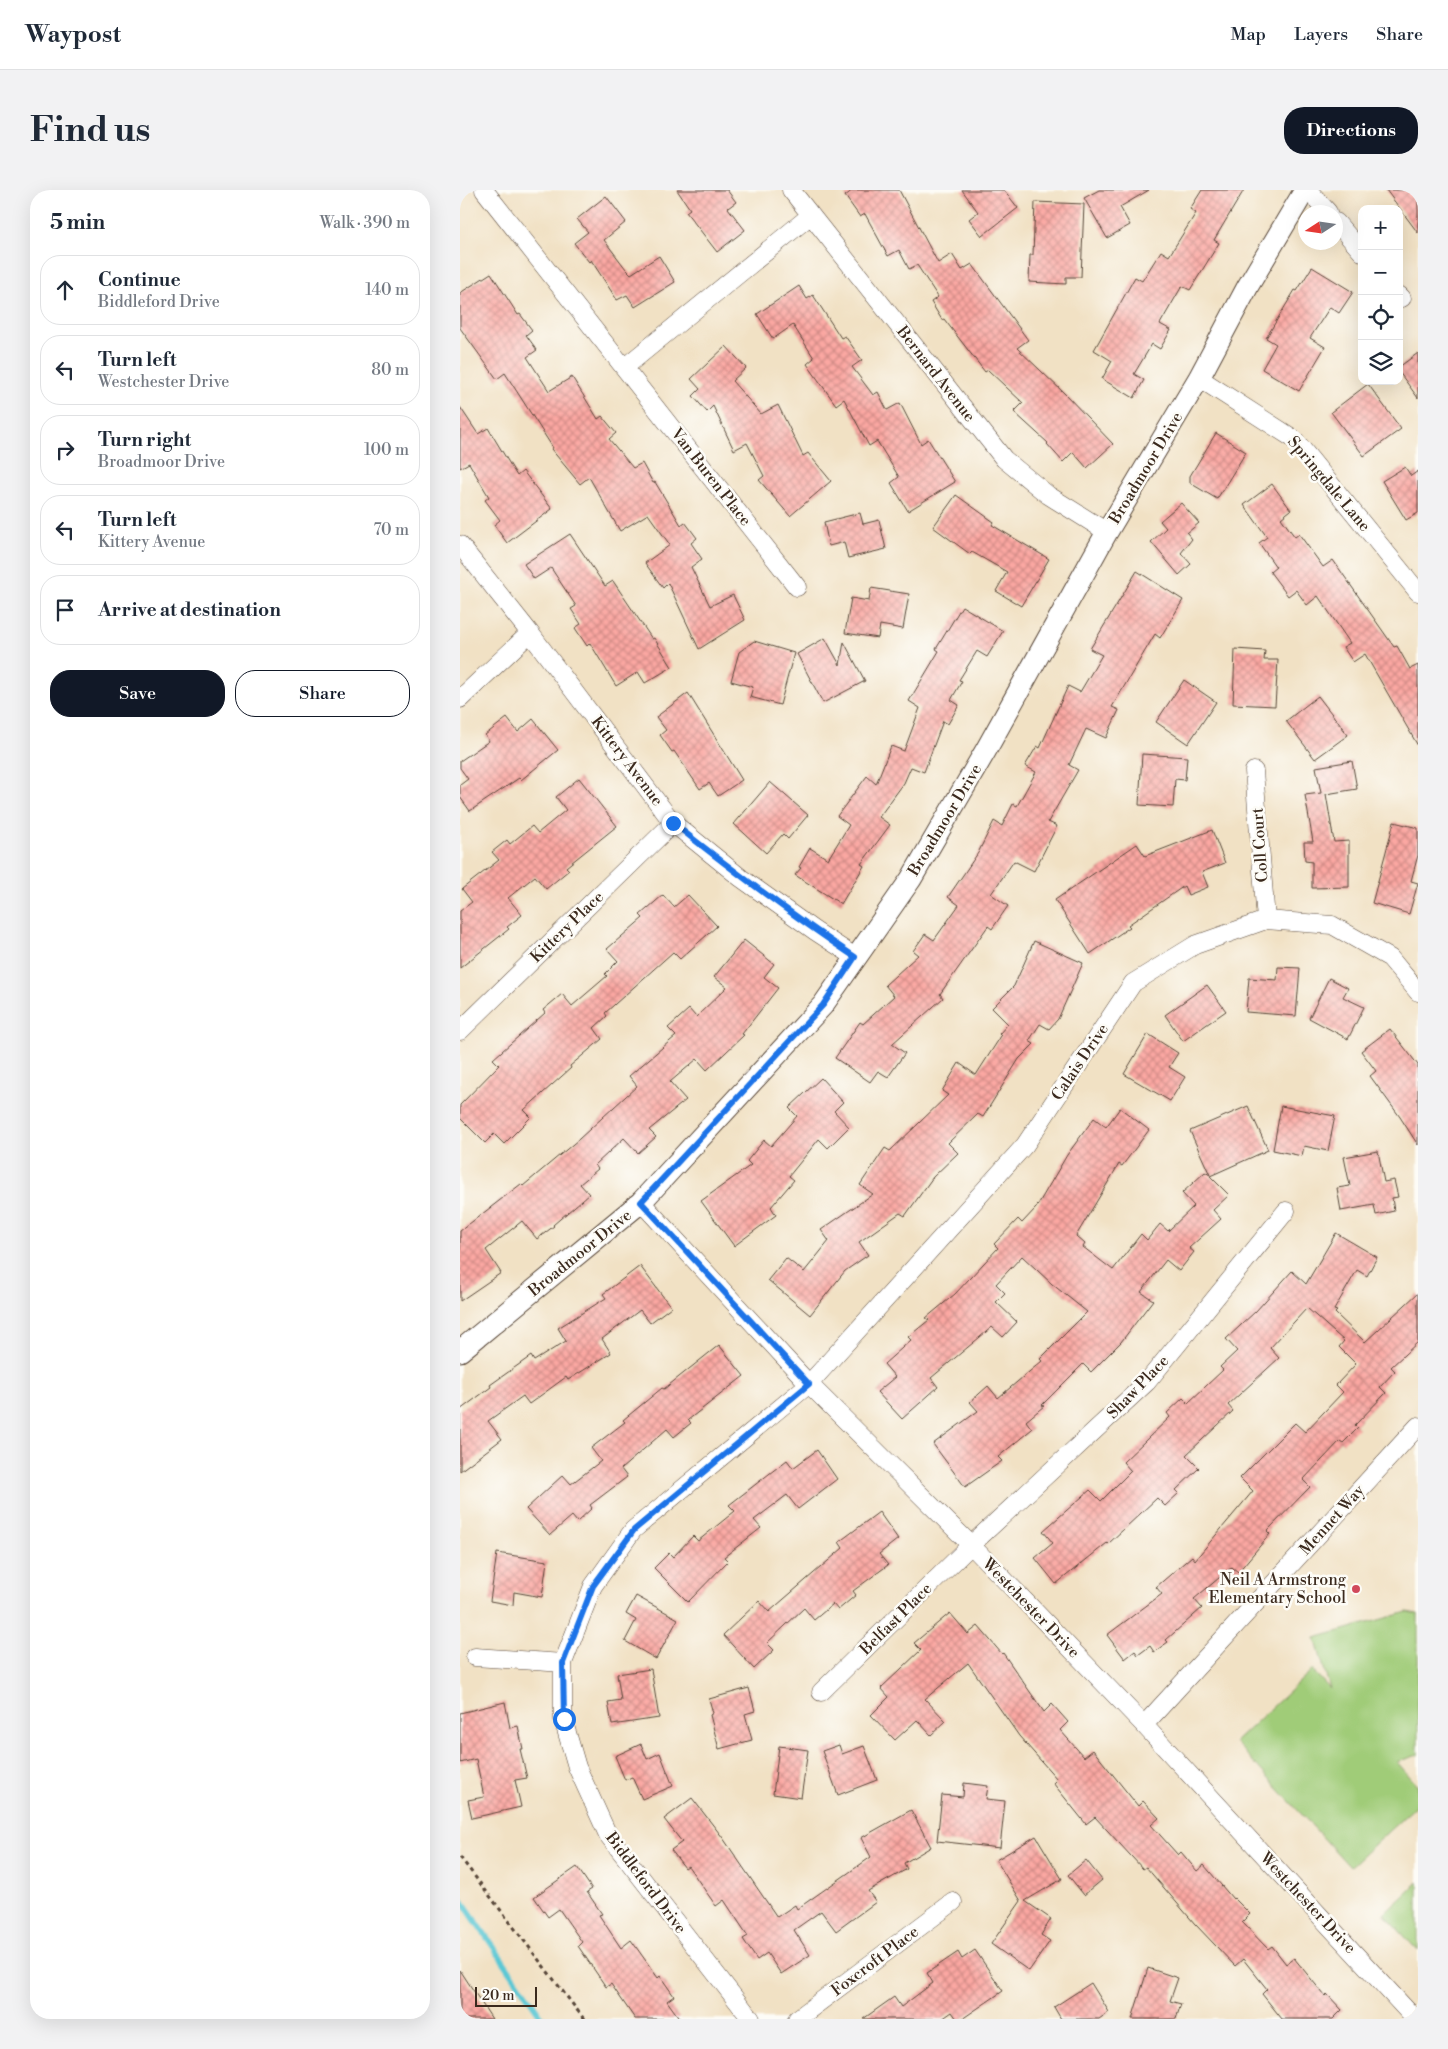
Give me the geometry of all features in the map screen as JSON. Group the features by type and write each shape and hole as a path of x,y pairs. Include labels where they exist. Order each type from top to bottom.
{"street":[{"name":"Van Buren Place","path":"484,190 797,587"},
{"name":"Bernard Avenue","path":"791,190 1004,459 1048,495 1107,532"},
{"path":"1307,190 1321,205"},
{"name":"Broadmoor Drive","path":"460,1351 641,1202 823,1005 911,879 986,750 1107,532 1199,378 1248,286 1307,190"},
{"path":"625,367 811,215"},
{"path":"1343,230 1360,250"},
{"name":"Springdale Lane","path":"1199,378 1294,439 1415,583"},
{"name":"Kittery Avenue","path":"460,545 530,633 673,823 741,878 855,957"},
{"path":"460,699 530,633"},
{"name":"Coll Court","path":"1254,771 1266,920"},
{"name":"Kittery Place","path":"460,1031 673,823"},
{"name":"Calais Drive","path":"809,1384 1025,1145 1133,983 1195,946 1266,920 1332,925 1390,958 1418,992"},
{"name":"Westchester Drive","path":"641,1202 809,1384 970,1545 1144,1725 1415,2019"},
{"name":"Shaw Place","path":"970,1545 1147,1382 1286,1211"},
{"name":"Biddleford Drive","path":"751,2019 608,1835 577,1767 564,1719 563,1663 593,1586 634,1530 809,1384"},
{"name":"Mennet Way","path":"1144,1725 1418,1426"},
{"name":"Belfast Place","path":"821,1692 970,1545"},
{"path":"475,1657 563,1663"},
{"name":"Foxcroft Place","path":"797,2019 953,1902"}],"path":[{"path":"460,1857 584,2019"}],"green space":[{"path":"1407,1612 1418,1614 1418,1755 1397,1762 1418,1786 1418,1804 1350,1867 1235,1742 1312,1670 1330,1689 1315,1638"},
{"path":"1418,1882 1418,1951 1384,1914"}],"building":[{"path":"677,190 727,190 736,202 728,208 745,230 717,252 686,212 690,209"},
{"path":"853,190 899,190 938,263 952,254 962,270 972,264 1028,340 1017,348 1113,444 1087,468 1073,452 1063,462 1048,443 1014,412 1023,403 988,370 985,372 944,319 942,320 931,302 938,297 917,265 909,269 899,250 888,256 865,214 860,217 845,196"},
{"path":"962,190 1004,190 1018,208 982,236 969,219 978,212"},
{"path":"1099,190 1149,190 1120,207 1130,225 1107,238 1084,198"},
{"path":"1202,190 1244,190 1214,240 1219,243 1190,290 1182,286 1160,324 1171,330 1160,349 1152,344 1134,374 1144,380 1134,398 1102,379 1112,361 1094,350 1135,277 1142,281 1161,251 1169,256 1196,213 1190,209"},
{"path":"1386,190 1418,190 1418,233 1403,213 1403,205 1397,205"},
{"path":"606,196 626,222 604,240 626,269 631,274 659,256 675,282 635,307 627,295 617,300 591,260 589,262 574,243 588,232 577,219"},
{"path":"1035,202 1084,204 1081,277 1066,277 1066,284 1029,282 1030,255 1033,255"},
{"path":"1312,267 1353,292 1339,313 1330,307 1310,338 1325,347 1299,391 1262,369 1276,344 1266,338 1295,290 1297,291"},
{"path":"491,273 518,315 520,314 532,330 526,335 537,350 527,357 549,391 572,377 598,419 602,416 616,433 609,439 633,468 642,463 681,525 685,522 697,538 691,543 702,559 691,567 710,606 733,595 745,620 699,649 668,583 663,588 645,563 670,545 648,514 620,531 589,477 580,484 551,449 553,448 505,373 497,379 460,328 460,293"},
{"path":"799,286 807,299 813,295 841,338 845,336 862,360 852,367 873,395 878,392 887,410 900,403 921,444 928,439 955,482 908,511 891,483 899,477 877,441 869,446 844,399 836,405 807,364 814,358 793,325 773,339 757,314"},
{"path":"726,346 746,368 732,381 761,414 778,405 803,456 808,453 831,481 790,516 759,480 764,476 747,443 734,450 713,406 707,412 693,396 700,389 691,379"},
{"path":"1418,353 1418,398 1403,377 1403,364"},
{"path":"1369,385 1401,429 1364,456 1331,412"},
{"path":"460,407 478,434 488,428 517,476 523,471 552,509 507,543 494,525 500,520 485,500 489,497 469,463 460,468"},
{"path":"1216,433 1246,452 1217,499 1190,483 1190,476"},
{"path":"1405,467 1411,476 1418,471 1418,513 1406,520 1382,481"},
{"path":"1272,484 1291,510 1281,518 1295,537 1299,534 1323,567 1333,560 1394,647 1397,646 1410,669 1418,665 1418,746 1365,654 1353,662 1343,647 1350,643 1318,596 1307,605 1296,590 1288,596 1270,572 1276,567 1259,543 1267,537 1244,505"},
{"path":"956,495 994,522 992,525 1049,559 1021,606 996,591 1007,572 972,552 970,554 933,527"},
{"path":"1181,503 1199,523 1187,533 1192,539 1181,553 1191,564 1179,575 1151,542 1166,528 1160,521"},
{"path":"860,513 863,524 879,520 886,549 848,558 844,542 829,546 824,522"},
{"path":"570,534 605,586 613,581 652,639 654,638 672,667 645,683 638,672 616,686 590,643 587,646 575,628 581,624 571,609 576,606 551,568 534,579 524,564"},
{"path":"1137,571 1183,600 1160,638 1155,634 1112,707 1119,710 1106,738 1086,729 1069,765 1078,770 1048,822 1057,826 1034,871 1014,861 991,894 1008,906 992,929 988,926 940,994 943,998 892,1044 905,1053 888,1077 878,1071 870,1082 835,1058 860,1022 863,1024 894,996 885,985 918,955 913,951 925,934 934,940 959,905 948,897 978,853 994,821 1002,826 1013,804 1017,806 1036,772 1025,766 1037,746 1040,748 1068,686 1080,692 1102,655 1090,649"},
{"path":"871,588 909,594 903,629 880,625 878,638 845,633 851,598 869,601"},
{"path":"962,606 1003,631 987,657 977,651 959,680 962,681 951,700 959,705 948,724 943,721 924,772 911,767 904,783 879,817 890,825 861,864 864,866 841,904 795,875 801,868 799,867 810,848 828,859 849,825 837,816 867,776 876,784 891,746 904,751 920,708 909,701 939,651 936,649"},
{"path":"825,638 840,665 844,642 865,681 823,703 797,654"},
{"path":"754,641 794,653 780,705 750,697 753,687 731,681 739,652"},
{"path":"1235,649 1265,651 1264,660 1278,660 1275,706 1233,704"},
{"path":"1184,680 1216,702 1188,744 1156,722"},
{"path":"688,693 742,780 718,796 709,783 700,789 674,751 672,752 660,735 666,730 656,717"},
{"path":"1318,696 1348,735 1315,759 1286,721"},
{"path":"507,718 518,732 533,719 558,750 521,780 519,778 470,811 460,797 460,785 468,779 460,768 460,761 489,741 485,735"},
{"path":"1142,754 1187,757 1185,780 1175,779 1173,807 1139,805"},
{"path":"1352,761 1357,789 1326,794 1334,842 1349,841 1349,887 1312,888 1312,862 1305,861 1304,842 1313,842 1305,795 1321,793 1316,767"},
{"path":"579,778 617,826 566,867 569,870 546,889 535,876 508,898 522,915 507,927 509,929 460,968 460,911 472,902 462,889 499,860 492,852 507,840 510,844 532,826 538,833 566,810 556,797"},
{"path":"770,782 808,815 788,839 783,834 766,853 734,824"},
{"path":"1394,822 1418,828 1418,855 1411,881 1418,883 1409,914 1372,903"},
{"path":"1212,830 1225,863 1202,872 1208,887 1188,895 1184,886 1128,925 1130,927 1090,954 1055,900 1137,844 1145,856"},
{"path":"663,895 674,907 688,895 717,926 680,959 673,952 605,1013 607,1016 594,1028 602,1039 570,1066 571,1068 524,1110 531,1117 504,1144 494,1134 485,1143 460,1118 460,1105 499,1065 493,1059 545,1013 543,1010 562,994 572,1006 607,976 605,974 618,961 607,949 643,918 640,915"},
{"path":"744,940 774,964 764,977 778,988 742,1034 744,1035 707,1070 697,1059 670,1082 686,1100 649,1130 656,1137 638,1153 624,1138 595,1165 598,1169 580,1184 589,1194 554,1226 537,1239 522,1221 486,1250 501,1273 460,1301 460,1231 521,1184 523,1186 579,1139 637,1086 629,1076 676,1036 668,1028 689,1009 696,1017 727,987 714,977"},
{"path":"1034,941 1083,963 1058,1019 1049,1029 1040,1024 1029,1041 1034,1044 1019,1059 983,1117 978,1114 948,1143 958,1153 933,1177 905,1216 900,1213 859,1242 868,1255 845,1271 810,1315 768,1280 786,1258 804,1272 829,1241 821,1230 873,1194 860,1185 885,1148 890,1151 948,1095 942,1091 959,1063 976,1075 1001,1036 999,1034 1008,1024 992,1008 1014,986"},
{"path":"1278,967 1300,968 1296,1016 1246,1012 1249,978 1277,980"},
{"path":"1329,978 1348,988 1343,997 1364,1007 1348,1039 1309,1018"},
{"path":"1207,985 1226,1011 1183,1041 1165,1015"},
{"path":"1390,1029 1418,1065 1418,1145 1370,1076 1376,1071 1361,1051"},
{"path":"1148,1034 1178,1053 1169,1067 1185,1077 1170,1101 1124,1074"},
{"path":"821,1078 843,1102 834,1111 849,1127 828,1148 819,1139 789,1176 794,1180 771,1207 776,1215 734,1246 701,1201 751,1165 747,1161 764,1140 771,1146 797,1116 789,1108"},
{"path":"1248,1106 1268,1150 1210,1176 1229,1195 1213,1210 1221,1219 1189,1248 1194,1252 1179,1271 1166,1260 1141,1292 1153,1300 1121,1342 1091,1372 1083,1364 1042,1405 1044,1406 1026,1421 1032,1429 998,1457 1002,1461 965,1487 933,1444 978,1411 970,1402 988,1386 998,1398 1042,1361 1040,1359 1087,1312 1052,1284 1022,1256 996,1284 1005,1293 996,1302 1017,1322 1003,1337 992,1327 931,1378 938,1387 902,1419 877,1392 895,1377 884,1364 911,1340 908,1337 929,1320 926,1318 955,1294 998,1248 994,1244 1018,1219 1022,1223 1036,1208 1067,1155 1094,1118 1106,1127 1120,1108 1149,1130 1122,1166 1119,1164 1076,1236 1085,1244 1083,1247 1113,1270 1141,1234 1147,1240 1160,1224 1168,1231 1194,1206 1182,1193 1205,1172 1210,1175 1190,1131"},
{"path":"1281,1106 1335,1116 1328,1151 1304,1146 1302,1156 1273,1150"},
{"path":"1378,1151 1384,1182 1394,1180 1398,1197 1392,1198 1394,1211 1376,1215 1374,1205 1341,1211 1337,1188 1350,1186 1344,1157"},
{"path":"1336,1233 1377,1257 1367,1276 1357,1270 1334,1310 1337,1311 1335,1313 1365,1342 1418,1293 1418,1342 1391,1367 1395,1371 1380,1387 1386,1393 1355,1425 1358,1428 1343,1443 1340,1441 1303,1480 1310,1487 1267,1531 1270,1534 1238,1572 1232,1567 1194,1599 1202,1608 1166,1640 1168,1642 1154,1652 1150,1646 1138,1655 1135,1651 1125,1659 1107,1635 1162,1594 1156,1587 1192,1556 1195,1560 1253,1491 1240,1478 1295,1423 1305,1432 1343,1392 1336,1385 1356,1364 1339,1347 1344,1341 1307,1308 1270,1348 1279,1358 1228,1405 1233,1411 1186,1455 1199,1468 1176,1490 1179,1493 1165,1506 1157,1498 1108,1544 1056,1584 1035,1558 1053,1543 1043,1531 1090,1490 1101,1501 1131,1471 1123,1462 1170,1417 1167,1413 1183,1398 1188,1403 1223,1370 1220,1367 1237,1351 1226,1339 1256,1311 1292,1271 1306,1284"},
{"path":"640,1266 671,1307 650,1323 640,1310 602,1339 611,1353 568,1380 566,1377 529,1404 523,1396 488,1421 502,1439 460,1471 460,1410 491,1387 490,1385 531,1356 534,1361 566,1341 558,1328 606,1298 603,1294"},
{"path":"719,1345 744,1376 688,1420 691,1423 674,1437 667,1429 621,1469 627,1477 590,1505 592,1508 577,1522 572,1516 550,1535 526,1509 563,1475 571,1484 601,1461 591,1448 625,1422 623,1420 662,1388 664,1389"},
{"path":"817,1450 837,1479 798,1509 787,1495 754,1520 761,1528 724,1557 728,1561 688,1602 654,1568 669,1553 673,1557 693,1536 698,1541 735,1511 729,1505 787,1460 793,1468"},
{"path":"879,1512 898,1539 879,1554 888,1565 853,1591 856,1595 838,1610 833,1604 814,1620 804,1608 767,1643 774,1650 754,1669 723,1635 759,1601 769,1612 843,1548 839,1542"},
{"path":"497,1553 547,1561 542,1597 514,1592 513,1605 490,1601"},
{"path":"636,1596 678,1619 656,1659 625,1641 636,1620 626,1614"},
{"path":"950,1613 968,1634 978,1626 1003,1653 1044,1712 1052,1704 1068,1722 1060,1730 1084,1757 1093,1750 1138,1806 1143,1801 1159,1818 1151,1825 1178,1855 1181,1852 1197,1871 1204,1865 1233,1899 1250,1914 1242,1922 1268,1949 1272,1946 1286,1964 1294,1958 1325,1996 1327,1994 1342,2010 1333,2019 1282,2019 1262,1994 1267,1989 1243,1959 1235,1966 1195,1924 1146,1867 1143,1869 1095,1817 1086,1824 1053,1783 1057,1779 1019,1736 968,1663 925,1699 946,1721 931,1735 917,1720 895,1740 871,1715 889,1697 881,1688 921,1650 914,1643"},
{"path":"651,1669 659,1718 612,1725 608,1702 621,1700 617,1674"},
{"path":"749,1688 755,1711 745,1714 752,1740 719,1749 710,1715 713,1713 709,1699"},
{"path":"505,1702 510,1728 518,1726 523,1749 520,1749 527,1778 515,1780 521,1807 472,1818 468,1800 484,1797 476,1759 460,1763 460,1713"},
{"path":"641,1744 647,1759 660,1753 673,1786 642,1799 632,1777 625,1780 615,1756"},
{"path":"839,1745 842,1754 864,1746 877,1780 838,1795 822,1751"},
{"path":"779,1746 808,1750 801,1798 773,1794"},
{"path":"964,1783 988,1786 986,1799 1005,1801 1000,1848 937,1841 942,1795 963,1797"},
{"path":"692,1798 723,1838 777,1917 795,1905 797,1909 871,1857 861,1838 911,1810 931,1847 904,1863 907,1869 868,1891 876,1902 836,1931 821,1911 794,1930 810,1955 781,1974 767,1953 757,1960 743,1939 748,1936 724,1900 716,1906 688,1866 685,1868 671,1850 682,1842 664,1819"},
{"path":"1036,1836 1062,1879 1025,1901 1051,1919 1041,1935 1050,1941 1029,1971 991,1944 1021,1901 996,1860"},
{"path":"1086,1860 1102,1880 1084,1895 1068,1875"},
{"path":"577,1867 592,1889 587,1892 602,1914 599,1915 621,1948 631,1940 658,1978 660,1976 674,1996 667,2001 680,2019 635,2019 611,1984 606,1987 578,1946 582,1942 559,1909 548,1917 534,1897"},
{"path":"975,1950 1003,1991 962,2019 957,2019 952,2012 942,2019 863,2019 894,1997 901,2007 933,1983 927,1973 958,1952 962,1959"},
{"path":"1148,1968 1178,1978 1170,2001 1181,2004 1176,2019 1132,2019"},
{"path":"460,1970 492,2019 460,2019"},
{"path":"1091,1983 1109,2012 1099,2019 1061,2019 1054,2007"}],"waterway":[{"path":"460,1898 543,2019"}],"place":[{"name":"Neil A Armstrong Elementary School","path":"1356,1589"}],"route":[{"path":"564,1719 563,1663 593,1586 634,1530 809,1384 641,1202 823,1005 855,957 741,878 673,823"}]}
